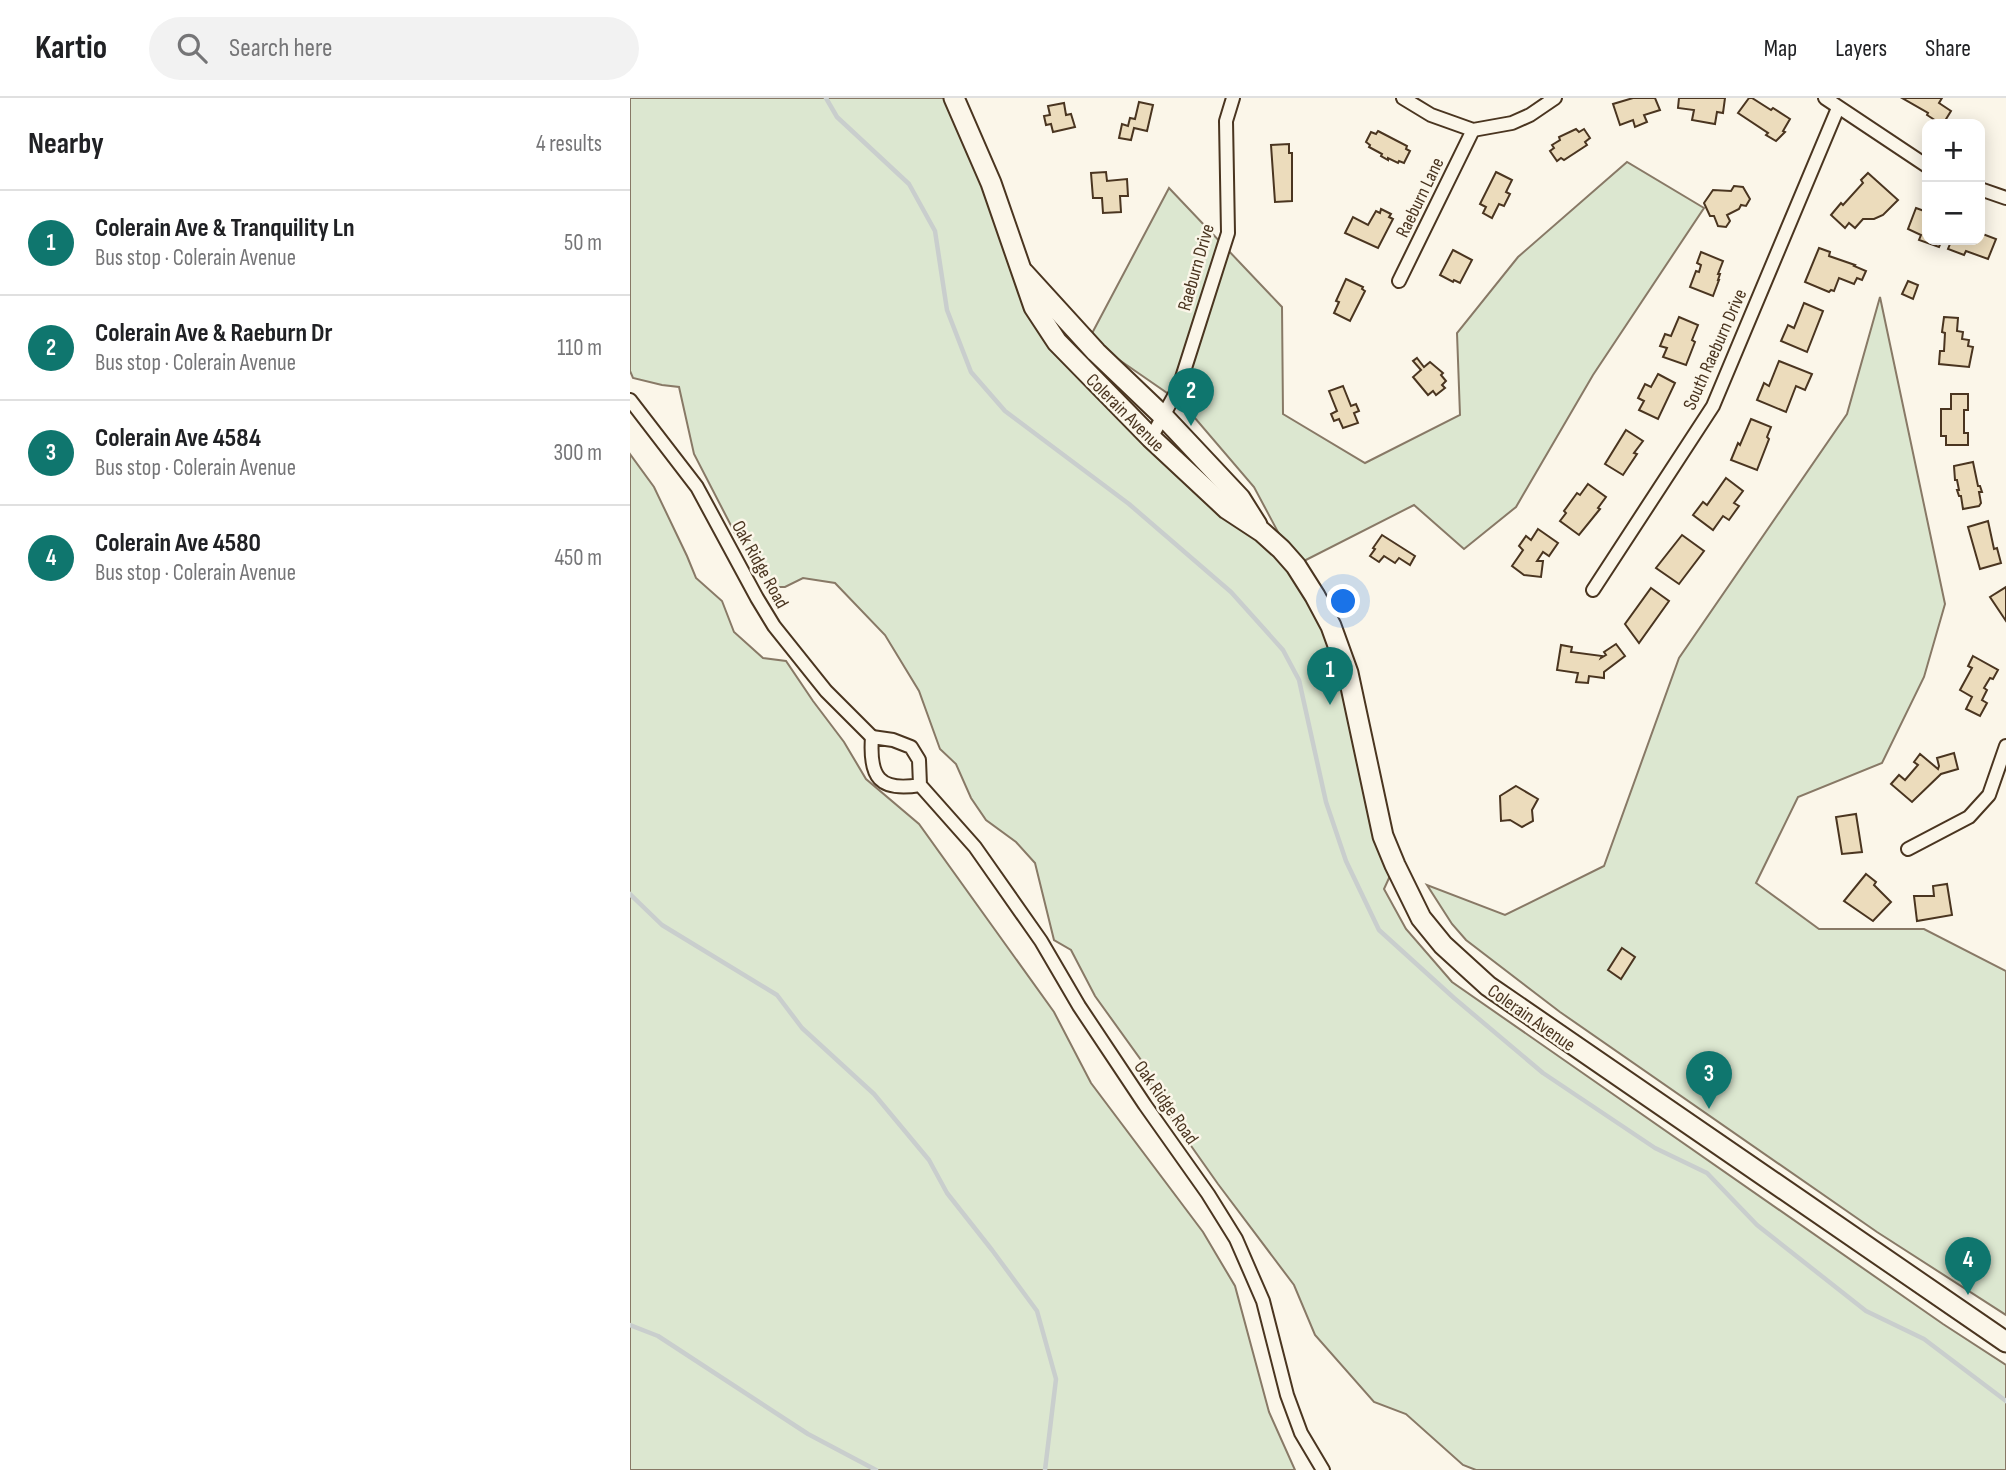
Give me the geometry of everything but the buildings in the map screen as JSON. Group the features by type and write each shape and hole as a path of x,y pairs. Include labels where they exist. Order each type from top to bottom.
{"main road":[{"name":"Colerain Avenue","path":"954,98 991,183 1034,307 1057,342 1227,509 1262,532 1296,566 1331,626 1348,673 1383,836 1421,919 1443,945 1488,986 2006,1342"},
{"name":"Colerain Avenue","path":"1019,268 1096,352 1163,416 1240,498 1262,532"}],"street":[{"name":"Raeburn Drive","path":"1152,438 1179,387 1228,233 1226,121 1233,98"},
{"path":"1403,98 1431,115 1473,130 1512,123 1530,115 1555,98"},
{"path":"1825,98 1922,163"},
{"name":"South Raeburn Drive","path":"1593,590 1713,406 1838,107"},
{"name":"Raeburn Lane","path":"1399,281 1473,130"},
{"path":"1985,191 2006,198"},
{"name":"Oak Ridge Road","path":"630,400 697,486 774,626 826,691 872,737"},
{"path":"872,737 893,740 911,747 919,760 920,785 907,788 890,786 878,780 873,768 872,737"},
{"path":"1908,849 1969,817 1989,795 2006,746"},
{"name":"Oak Ridge Road","path":"920,785 975,847 1041,941 1079,1006 1208,1194 1236,1240 1263,1301 1287,1395 1301,1433 1323,1470"}],"green space":[{"path":"630,98 954,98 1057,342 1294,562 1254,487 1183,404 1089,339 1169,188 1282,307 1283,414 1365,463 1460,415 1457,333 1518,257 1627,162 1704,208 1593,375 1516,507 1464,549 1414,505 1296,565 1331,626 1395,865 1384,889 1406,929 1452,982 1943,1324 2006,1365 2006,1470 1476,1470 1463,1465 1406,1414 1374,1402 1315,1335 1294,1285 1153,1092 1146,1067 1095,996 1071,950 1054,940 1035,863 1016,842 986,820 971,798 956,764 940,749 919,691 885,635 835,583 803,578 785,587 771,587 739,541 694,454 679,387 633,378 630,371"},
{"path":"1880,297 1945,604 1924,677 1882,763 1798,797 1756,883 1819,929 1924,929 2006,971 2006,1315 1877,1232 1560,1012 1466,940 1452,924 1427,885 1505,915 1604,866 1679,658 1847,414"},
{"path":"630,454 654,487 696,578 722,601 734,632 763,658 786,661 844,742 866,779 919,824 1054,1012 1091,1083 1203,1232 1235,1286 1269,1412 1295,1470 630,1470"}],"waterway":[{"path":"826,98 837,117 909,184 935,231 947,310 971,372 1005,411 1129,504 1231,592 1283,650 1299,680 1326,802 1346,861 1379,930 1543,1073 1655,1148 1707,1173 1757,1225 1866,1311 1924,1339 2006,1401"},
{"path":"630,894 662,925 777,995 802,1028 874,1094 929,1160 947,1193 1037,1311 1056,1379 1045,1470"},
{"path":"630,1325 658,1336 808,1434 876,1470"}],"place":[{"name":"Colerain Ave & Raeburn Dr","path":"1191,426"},
{"name":"Colerain Ave & Tranquility Ln","path":"1330,705"},
{"name":"Colerain Ave 4584","path":"1709,1109"},
{"name":"Colerain Ave 4580","path":"1968,1295"}]}
